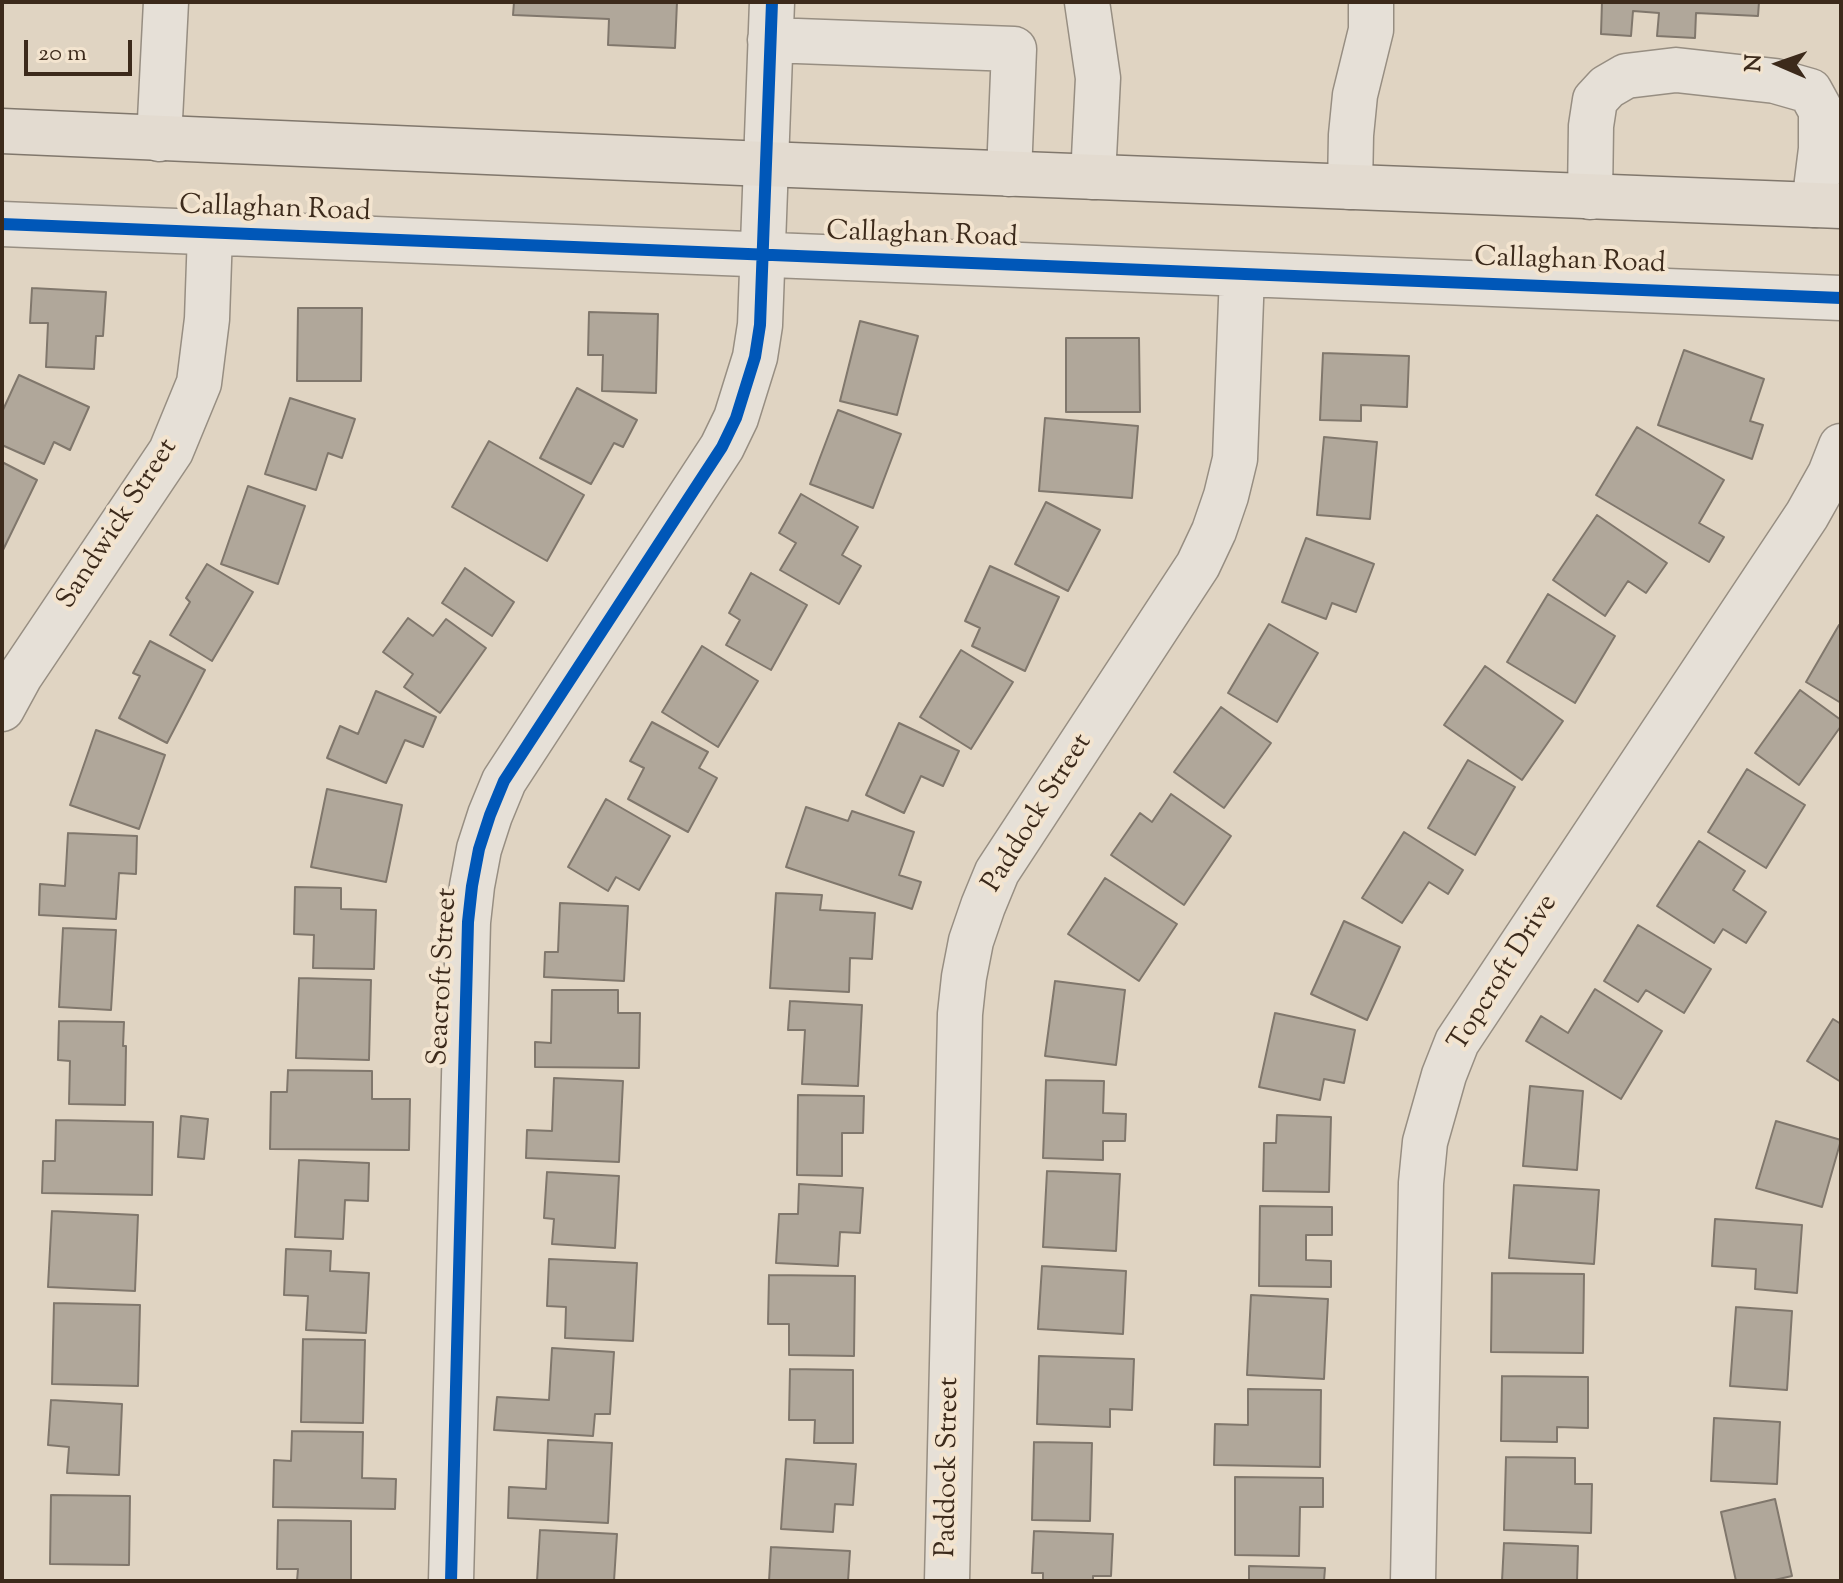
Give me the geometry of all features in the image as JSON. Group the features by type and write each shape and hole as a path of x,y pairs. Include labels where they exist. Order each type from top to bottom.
{"main road":[{"path":"2,131 1828,206"}],"street":[{"path":"159,139 166,2"},
{"path":"1087,2 1098,78 1093,177"},
{"path":"1350,187 1355,95 1371,30 1371,2"},
{"path":"771,21 1014,49 1009,174"},
{"name":"Seacroft Street","path":"451,1581 468,922 479,849 504,781 722,447 736,418 755,357 760,325 771,21"},
{"path":"1590,197 1591,126 1595,100 1607,87 1626,76 1676,70 1775,81 1810,91 1821,111 1821,149 1828,206"},
{"name":"Callaghan Road","path":"2,224 1841,298"},
{"name":"Sandwick Street","path":"2,709 20,676 171,451 199,383 207,319 210,233"},
{"name":"Paddock Street","path":"947,1581 960,1014 971,941 997,872 1198,565 1214,531 1235,459 1242,274"},
{"name":"Topcroft Drive","path":"1413,1581 1421,1183 1425,1142 1444,1075 1457,1042 1807,515 1830,474 1841,446"}],"building":[{"path":"514,2 677,2 675,48 608,45 609,19 513,15"},
{"path":"1602,2 1759,2 1758,16 1696,13 1695,38 1657,36 1659,13 1633,11 1631,36 1601,34"},
{"path":"32,288 106,292 103,336 96,336 94,369 46,367 48,323 30,323"},
{"path":"298,308 362,308 361,381 297,381"},
{"path":"589,312 658,314 656,393 602,391 603,355 588,355"},
{"path":"860,321 918,336 897,415 840,401"},
{"path":"1066,338 1139,338 1140,412 1066,412"},
{"path":"1684,350 1764,379 1750,421 1763,425 1752,459 1658,425"},
{"path":"1323,353 1409,356 1407,407 1361,405 1361,421 1320,420"},
{"path":"19,375 89,407 70,450 54,442 44,464 2,445 2,412"},
{"path":"577,388 637,420 623,447 614,443 591,484 540,458"},
{"path":"290,398 355,419 342,458 328,453 316,490 265,474"},
{"path":"838,410 901,434 873,508 810,484"},
{"path":"1045,418 1138,426 1132,498 1039,491"},
{"path":"1637,427 1724,480 1699,523 1724,537 1709,562 1596,495"},
{"path":"1324,437 1377,442 1370,519 1317,515"},
{"path":"489,441 584,495 547,561 452,507"},
{"path":"2,462 37,480 3,550 2,550"},
{"path":"248,486 305,506 278,584 221,564"},
{"path":"801,494 858,527 842,555 861,566 839,604 780,570 796,543 779,533"},
{"path":"1046,502 1100,530 1068,591 1015,564"},
{"path":"1597,515 1667,563 1646,593 1628,581 1605,616 1553,580"},
{"path":"1306,538 1374,564 1356,612 1332,603 1326,619 1282,602"},
{"path":"207,564 253,592 212,661 170,635 190,602 186,598"},
{"path":"990,566 1059,597 1025,671 972,646 980,628 965,621"},
{"path":"465,568 514,602 492,636 442,603"},
{"path":"751,573 807,605 771,670 726,645 740,620 729,613"},
{"path":"1548,594 1615,636 1575,703 1507,662"},
{"path":"408,618 433,636 446,619 486,648 440,713 404,687 413,674 383,652"},
{"path":"1269,624 1318,653 1277,722 1228,693"},
{"path":"1841,626 1841,703 1806,682"},
{"path":"150,641 205,670 167,743 119,718 140,676 133,673"},
{"path":"702,646 758,681 718,747 662,712"},
{"path":"961,650 1013,682 971,749 920,717"},
{"path":"1485,666 1563,721 1522,780 1444,725"},
{"path":"1800,690 1841,720 1841,726 1799,785 1755,753"},
{"path":"376,691 436,717 423,747 405,740 386,783 327,758 340,726 358,734"},
{"path":"1221,707 1271,743 1224,808 1174,772"},
{"path":"652,722 708,752 699,768 717,778 688,832 628,799 644,768 630,761"},
{"path":"899,723 959,751 943,786 921,776 904,813 866,795"},
{"path":"96,730 165,755 139,829 70,805"},
{"path":"1468,760 1515,787 1475,855 1428,828"},
{"path":"1747,769 1805,805 1766,868 1708,832"},
{"path":"327,789 402,805 386,882 311,867"},
{"path":"1171,794 1231,836 1184,905 1111,855 1140,813 1152,822"},
{"path":"606,799 670,836 639,890 616,877 608,891 568,867"},
{"path":"806,807 848,821 852,811 914,832 899,875 921,882 912,909 786,867"},
{"path":"1404,832 1463,870 1448,894 1429,882 1402,923 1362,898"},
{"path":"68,833 137,836 136,874 119,873 116,919 39,915 40,884 65,886"},
{"path":"1699,841 1745,871 1733,890 1766,912 1746,943 1723,929 1714,943 1657,906"},
{"path":"1105,878 1177,924 1139,981 1068,934"},
{"path":"295,887 341,888 341,909 376,910 374,969 313,968 314,935 294,934"},
{"path":"776,893 822,895 820,910 875,913 872,959 850,958 849,992 770,988"},
{"path":"560,903 628,906 624,981 544,977 545,952 558,952"},
{"path":"1344,921 1400,947 1367,1020 1311,994"},
{"path":"1638,925 1711,969 1684,1013 1646,990 1638,1002 1604,981"},
{"path":"63,928 116,930 111,1010 59,1007"},
{"path":"299,978 371,980 369,1060 296,1058"},
{"path":"1055,981 1125,990 1116,1065 1045,1056"},
{"path":"1595,989 1662,1031 1621,1099 1526,1041 1541,1016 1568,1033"},
{"path":"552,990 618,990 618,1013 640,1013 639,1068 535,1067 535,1042 551,1043"},
{"path":"790,1001 862,1005 858,1086 802,1084 805,1030 788,1030"},
{"path":"1275,1013 1355,1030 1344,1083 1324,1079 1320,1100 1259,1087"},
{"path":"1833,1019 1841,1024 1841,1082 1807,1061"},
{"path":"59,1021 124,1022 125,1105 69,1104 70,1061 58,1060"},
{"path":"288,1070 372,1071 372,1099 410,1099 409,1150 270,1149 271,1092 287,1092"},
{"path":"554,1078 623,1081 619,1162 526,1158 527,1130 552,1131"},
{"path":"1046,1080 1104,1081 1103,1113 1126,1114 1125,1141 1103,1141 1103,1160 1043,1158"},
{"path":"1530,1086 1583,1091 1577,1170 1523,1166"},
{"path":"798,1095 864,1096 863,1133 842,1133 842,1176 797,1175"},
{"path":"1277,1115 1331,1117 1329,1192 1263,1191 1264,1143 1276,1143"},
{"path":"181,1116 208,1119 204,1159 178,1157"},
{"path":"56,1120 153,1122 152,1195 42,1193 43,1161 55,1161"},
{"path":"1776,1121 1841,1140 1822,1207 1756,1188"},
{"path":"299,1160 369,1163 368,1201 345,1200 343,1239 295,1237"},
{"path":"1047,1171 1120,1174 1116,1251 1043,1247"},
{"path":"547,1172 619,1176 615,1248 552,1244 554,1219 544,1218"},
{"path":"799,1184 863,1188 860,1233 840,1232 838,1266 776,1263 779,1214 798,1214"},
{"path":"1514,1185 1599,1190 1594,1264 1509,1258"},
{"path":"1260,1206 1332,1207 1332,1235 1306,1235 1306,1260 1331,1261 1331,1287 1259,1286"},
{"path":"52,1211 138,1215 135,1291 48,1287"},
{"path":"1715,1219 1802,1225 1797,1293 1755,1289 1756,1269 1712,1266"},
{"path":"286,1249 331,1251 330,1271 369,1273 366,1333 306,1330 308,1296 284,1295"},
{"path":"549,1259 637,1263 633,1341 565,1338 566,1307 547,1306"},
{"path":"1042,1266 1126,1271 1123,1334 1038,1329"},
{"path":"1492,1273 1584,1274 1583,1353 1491,1352"},
{"path":"769,1275 855,1276 854,1356 789,1355 789,1324 768,1324"},
{"path":"1251,1295 1328,1299 1324,1379 1247,1375"},
{"path":"54,1303 140,1305 138,1386 52,1384"},
{"path":"1736,1307 1792,1311 1787,1390 1730,1386"},
{"path":"303,1339 365,1340 363,1423 301,1422"},
{"path":"552,1348 614,1352 610,1414 595,1414 593,1436 494,1430 497,1397 549,1400"},
{"path":"1039,1356 1134,1359 1132,1410 1110,1409 1110,1427 1037,1424"},
{"path":"790,1369 853,1370 853,1443 814,1443 815,1420 789,1420"},
{"path":"1502,1376 1588,1377 1588,1428 1557,1427 1557,1442 1501,1441"},
{"path":"1248,1389 1321,1390 1320,1467 1214,1465 1215,1424 1248,1425"},
{"path":"51,1400 122,1404 119,1475 67,1473 69,1447 48,1445"},
{"path":"1714,1418 1780,1422 1777,1484 1711,1481"},
{"path":"292,1431 363,1432 362,1478 396,1479 395,1509 273,1507 274,1460 291,1461"},
{"path":"548,1440 612,1443 608,1523 508,1518 509,1487 546,1489"},
{"path":"1034,1442 1092,1443 1090,1521 1032,1520"},
{"path":"1506,1457 1575,1458 1575,1484 1592,1484 1591,1533 1504,1530"},
{"path":"786,1459 856,1464 853,1505 835,1504 833,1532 781,1529"},
{"path":"1235,1477 1323,1478 1323,1507 1300,1507 1299,1556 1235,1555"},
{"path":"51,1495 130,1496 129,1565 50,1564"},
{"path":"1775,1499 1792,1576 1770,1581 1736,1581 1721,1512"},
{"path":"278,1520 351,1521 351,1581 297,1581 298,1569 277,1569"},
{"path":"540,1530 617,1534 614,1581 537,1581"},
{"path":"1034,1531 1113,1534 1111,1576 1093,1576 1093,1581 1043,1581 1043,1573 1032,1573"},
{"path":"1504,1543 1578,1546 1577,1581 1502,1581"},
{"path":"771,1547 850,1551 848,1581 769,1581"},
{"path":"1249,1566 1325,1568 1324,1581 1249,1581"}],"cycle path":[{"path":"451,1581 468,922 479,849 504,781 722,447 736,418 755,357 760,325 772,2"},
{"path":"2,224 1841,298"}]}
